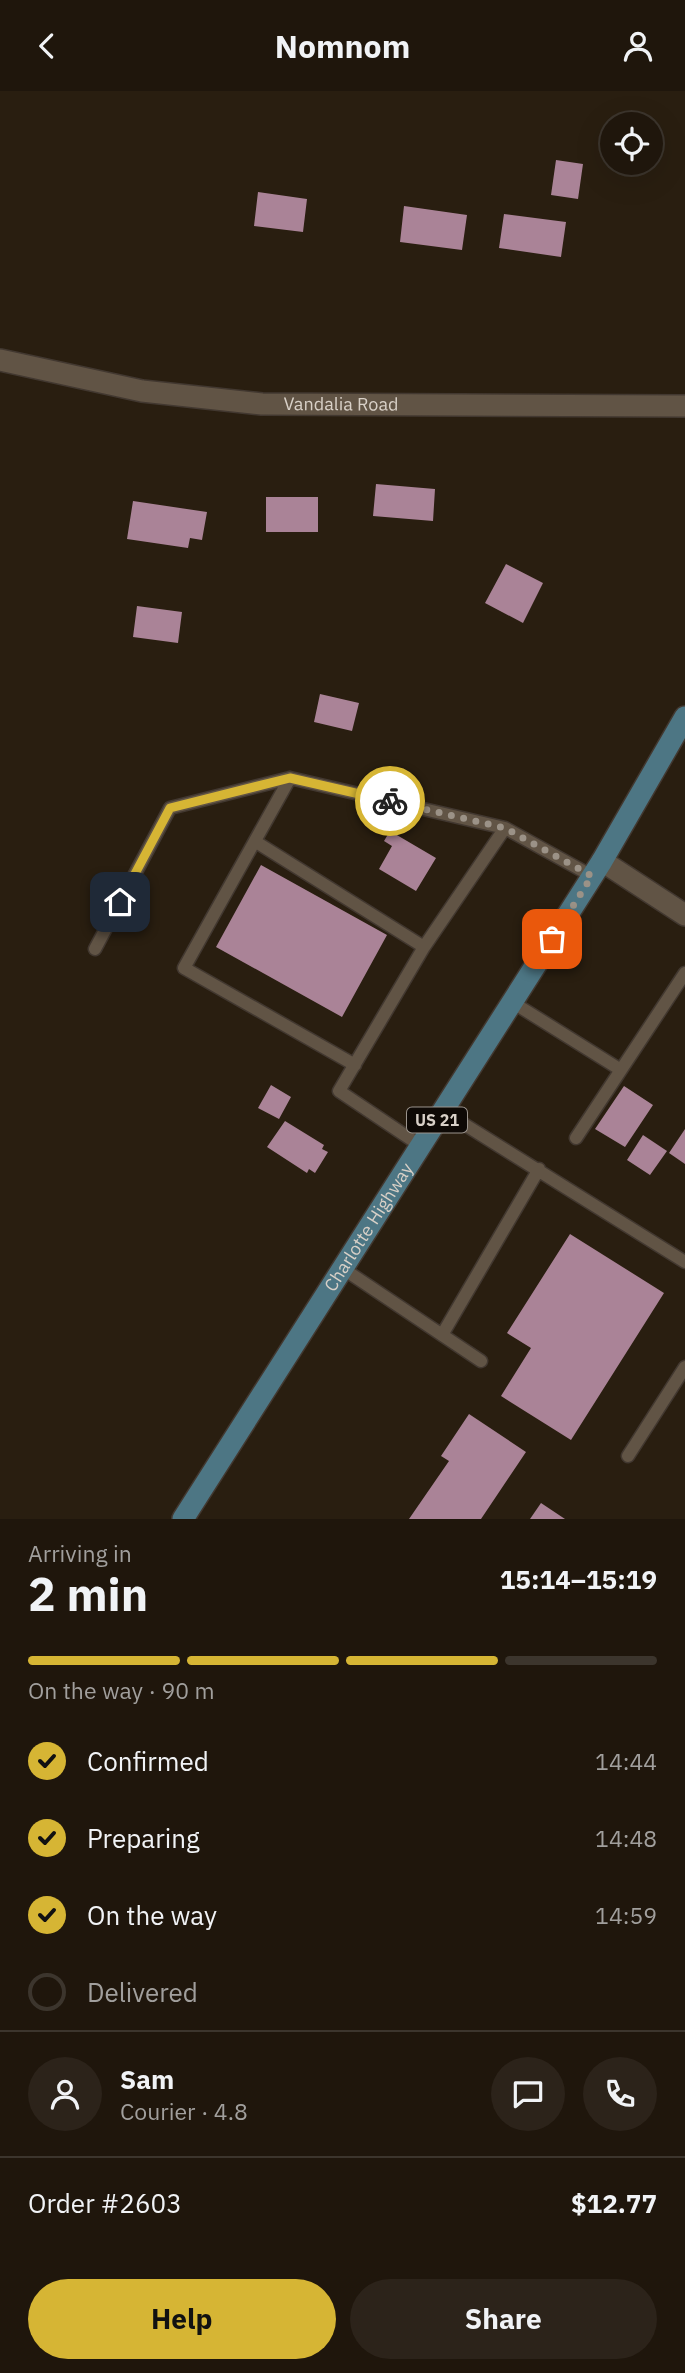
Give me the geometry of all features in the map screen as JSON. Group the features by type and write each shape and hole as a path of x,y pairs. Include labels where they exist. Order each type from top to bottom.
{"main road":[{"name":"Charlotte Highway","path":"183,1519 597,868 685,717"}],"street":[{"name":"Vandalia Road","path":"0,360 142,391 262,404 685,406"},
{"path":"597,868 685,915"}],"lane":[{"path":"95,949 170,808 290,778 505,828 597,868"},
{"path":"290,778 184,968 355,1065"},
{"path":"421,1146 339,1091 424,947 505,828"},
{"path":"256,842 424,947"},
{"path":"576,1138 685,973"},
{"path":"512,1002 621,1070"},
{"path":"443,1111 685,1262"},
{"path":"442,1335 540,1170"},
{"path":"342,1268 481,1361"},
{"path":"628,1456 685,1367"}],"building":[{"path":"556,160 583,164 578,199 551,195"},
{"path":"258,192 307,199 303,232 254,226"},
{"path":"404,206 467,215 462,250 400,242"},
{"path":"504,214 566,222 561,257 499,248"},
{"path":"376,484 435,489 433,521 373,516"},
{"path":"266,497 318,497 318,532 266,532"},
{"path":"133,501 207,512 202,540 190,538 188,548 127,539"},
{"path":"506,564 543,583 523,623 485,603"},
{"path":"137,606 182,612 178,643 133,637"},
{"path":"320,694 359,703 352,731 314,722"},
{"path":"390,831 436,858 416,891 379,869 392,846 384,841"},
{"path":"261,865 387,935 342,1017 216,947"},
{"path":"271,1085 291,1097 279,1119 258,1108"},
{"path":"624,1086 653,1105 625,1147 595,1129"},
{"path":"285,1121 324,1145 322,1149 328,1152 315,1173 309,1169 307,1173 267,1147"},
{"path":"685,1129 685,1164 669,1153"},
{"path":"643,1135 667,1151 650,1175 627,1160"},
{"path":"570,1234 664,1293 571,1440 501,1396 531,1348 507,1333"},
{"path":"469,1414 526,1452 481,1519 409,1519 449,1461 441,1456"},
{"path":"541,1503 565,1519 530,1519"}],"way so far":[{"path":"390,801 505,828 592,876 552,939"}],"route":[{"path":"120,902 170,808 290,778 390,801"}]}
